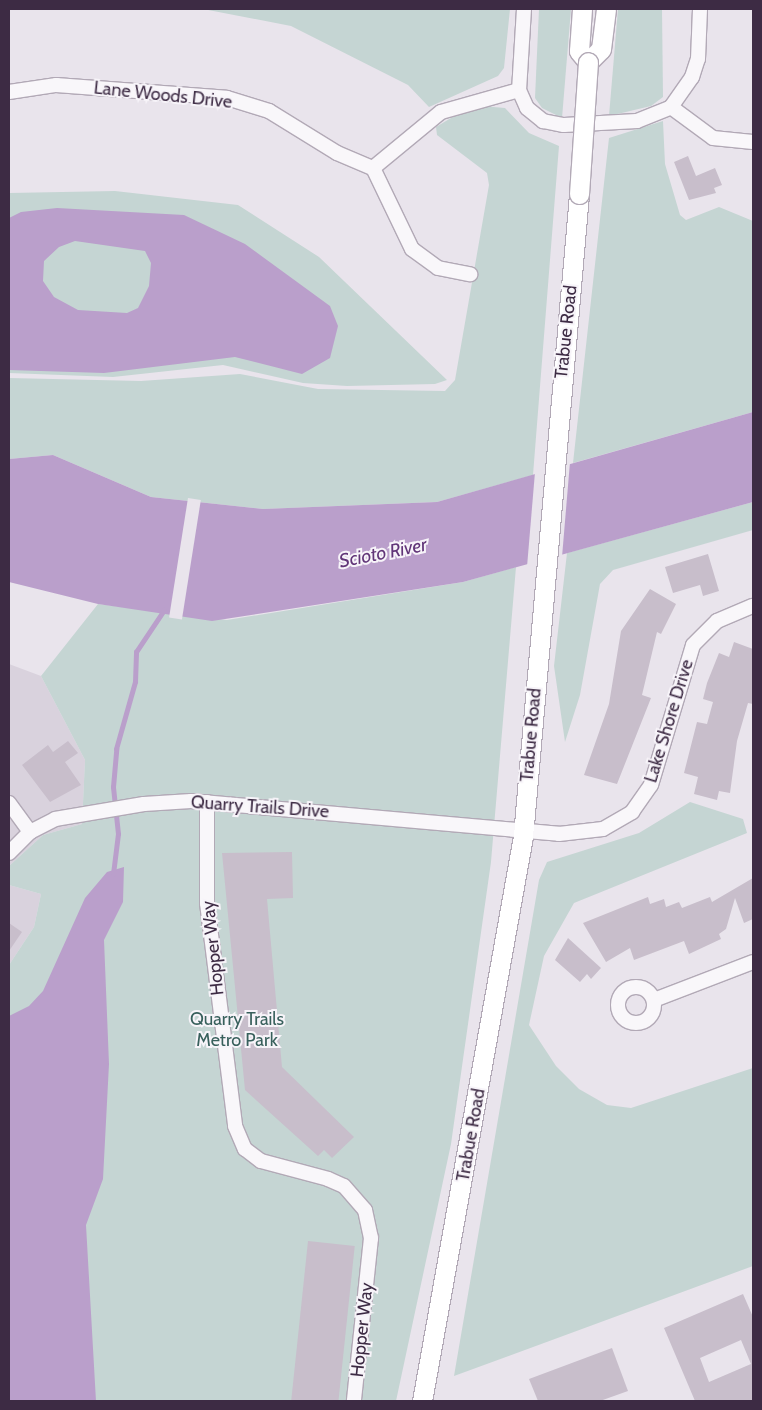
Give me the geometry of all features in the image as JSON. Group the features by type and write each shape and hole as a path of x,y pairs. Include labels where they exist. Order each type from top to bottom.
{"main road":[{"name":"Trabue Road","path":"422,1401 523,830 561,374 579,194 588,62 579,51 582,9"},
{"path":"588,62 601,49 606,9"}],"street":[{"path":"524,9 519,90 533,113 543,121 564,125 637,121 671,106 698,59 700,9"},
{"name":"Lane Woods Drive","path":"9,92 56,85 227,98 269,111 337,153 373,168"},
{"path":"470,274 438,268 412,249 373,168 441,112 519,90"},
{"path":"671,106 713,138 753,142"},
{"name":"Lake Shore Drive","path":"523,830 591,832 632,812 646,795 660,764 694,645 717,621 753,606"},
{"name":"Quarry Trails Drive","path":"9,853 30,832 55,819 87,812 144,804 207,802 523,830"},
{"name":"Hopper Way","path":"207,802 207,903 235,1126 245,1149 261,1161 344,1186 365,1210 372,1238 354,1401"},
{"path":"9,804 30,832"},
{"path":"654,1000 753,962"}],"shaded area":[{"path":"9,664 41,676 85,760 82,824 43,835 9,866"},
{"path":"9,885 41,894 34,927 9,965"}],"green space":[{"path":"203,9 510,9 504,68 498,76 429,107 408,85 291,26"},
{"path":"539,9 571,9 562,118 542,108 535,98"},
{"path":"618,9 662,9 663,97 651,106 609,116"},
{"path":"482,106 505,108 529,133 559,146 533,475 437,502 263,509 151,497 53,455 9,459 9,378 141,381 240,374 318,389 445,391 455,380 489,185 487,173 437,135 436,127 466,109"},
{"path":"663,121 665,164 680,215 686,220 719,207 753,221 753,412 573,463 609,138"},
{"path":"115,191 238,205 319,257 447,380 435,384 347,386 303,383 223,365 113,377 9,373 9,193"},
{"path":"753,502 753,530 613,570 600,584 580,695 565,742 554,666 567,553"},
{"name":"Quarry Trails Metro Park","path":"516,567 491,862 451,1144 396,1401 9,1401 9,965 34,927 41,894 9,885 9,866 43,835 82,824 85,760 41,676 98,604 227,620 463,582"},
{"path":"690,802 743,819 747,833 574,903 544,956 529,1025 556,1066 579,1089 607,1105 631,1108 753,1068 753,1266 454,1376 539,880 547,862 639,833"}],"water":[{"path":"57,208 184,215 245,244 330,306 338,326 330,358 302,374 235,357 104,373 9,370 9,218 21,212","holes":["75,241 145,251 151,263 149,286 138,308 127,313 78,310 54,297 43,281 44,261 59,247"]},
{"name":"Scioto River","path":"753,412 753,502 463,582 212,621 98,604 9,582 9,459 53,455 151,497 263,509 437,502"},
{"path":"124,867 123,902 104,940 109,1064 103,1179 86,1225 96,1401 9,1401 9,1016 29,1006 43,991 85,898 107,872"}],"pier":[{"path":"570,462 562,557 527,567 535,472"},
{"path":"188,498 201,500 182,620 169,618"}],"building":[{"path":"688,156 696,176 715,168 722,185 714,188 716,193 689,200 674,162"},
{"path":"708,554 719,591 703,596 700,585 673,593 665,567"},
{"path":"650,589 676,604 661,634 657,632 642,695 651,698 617,784 584,775 609,704 621,631"},
{"path":"734,642 753,649 753,704 748,703 737,741 730,793 719,791 717,800 694,794 698,777 684,773 697,722 707,724 713,702 703,699 707,683 719,653 729,657"},
{"path":"68,741 78,753 65,762 81,785 50,802 22,765 48,745 53,752"},
{"path":"292,852 293,898 267,899 282,1067 354,1137 332,1158 324,1150 318,1156 245,1090 222,853"},
{"path":"753,878 753,919 744,923 735,898 726,929 719,934 721,939 689,954 684,941 634,960 630,948 606,962 583,923 648,897 650,904 664,899 666,907 679,902 682,908 710,897 712,902"},
{"path":"9,923 22,932 9,951"},
{"path":"568,938 601,968 591,979 587,974 580,982 555,960"},
{"path":"308,1241 355,1246 338,1401 291,1401"},
{"path":"743,1294 753,1317 753,1401 695,1401 664,1328","holes":["741,1340 751,1364 709,1382 700,1358"]},
{"path":"612,1348 628,1391 600,1401 538,1401 529,1379"}],"waterway":[{"path":"113,874 118,834 113,787 116,749 135,682 136,652 164,610"}]}
